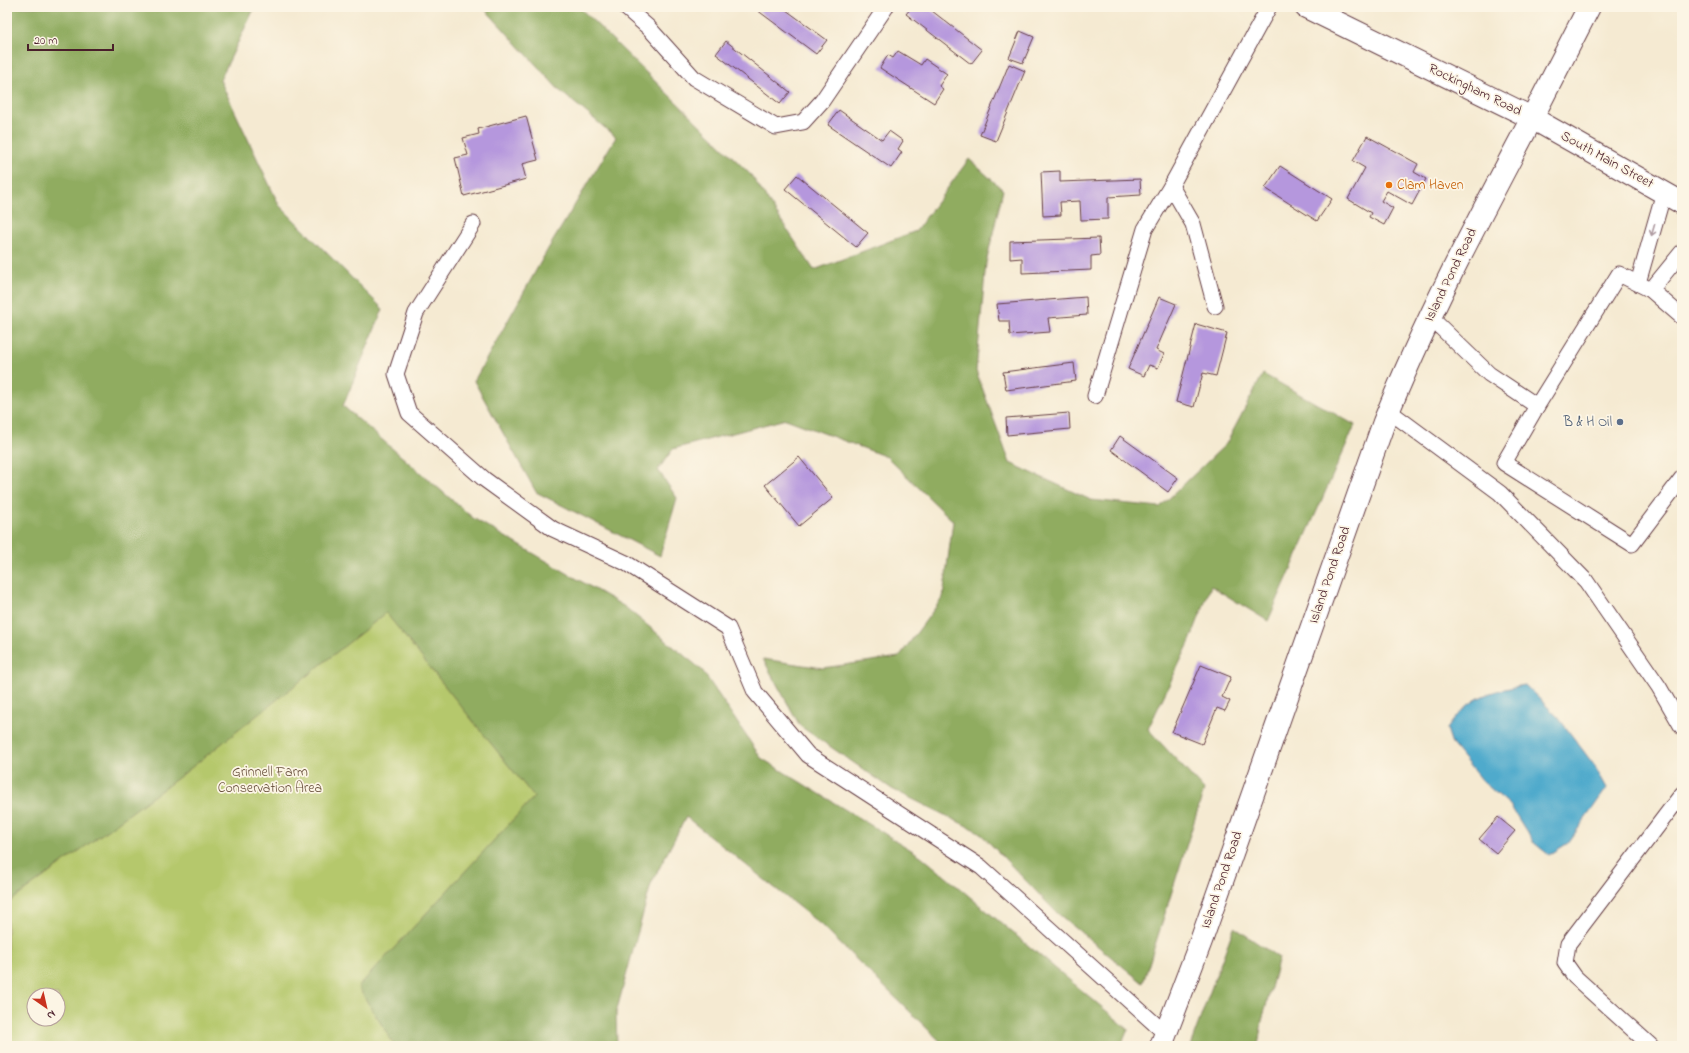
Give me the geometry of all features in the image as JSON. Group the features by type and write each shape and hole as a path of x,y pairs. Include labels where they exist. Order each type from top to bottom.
{"street":[{"name":"Rockingham Road","path":"1306,7 1532,118 1589,7"},
{"name":"South Main Street","path":"1532,118 1673,197"},
{"name":"Island Pond Road","path":"1164,1040 1201,941 1389,411 1430,317 1532,118"}],"lane":[{"path":"625,7 649,28 694,78 776,127 803,122 822,101 886,7"},
{"path":"1095,396 1145,229 1171,186 1269,7"},
{"path":"1171,186 1193,224 1215,306"},
{"path":"1645,287 1673,197"},
{"path":"473,224 416,314 396,374 409,413 484,479 553,529 626,563 728,628 755,692 808,755 981,867 1164,1040"},
{"path":"1645,287 1682,252"},
{"path":"1682,317 1645,287 1619,274 1537,406 1504,463 1632,544 1682,478"},
{"path":"1430,317 1489,374 1537,406"},
{"path":"1389,411 1500,493 1586,581 1658,687 1682,727"},
{"path":"1651,1046 1575,977 1565,963 1568,944 1682,794"}],"green space":[{"path":"7,7 255,7 220,80 279,205 383,309 343,406 473,518 625,607 702,670 761,758 921,856 1128,1029 1121,1046 945,1046 820,924 686,817 651,884 616,1013 617,1046 395,1046 358,987 534,797 386,613 182,775 7,904"},
{"path":"483,7 579,7 751,175 814,270 916,231 969,159 1003,190 986,263 976,371 1010,463 1091,500 1160,507 1226,444 1263,374 1355,425 1268,621 1211,586 1190,641 1148,729 1204,790 1143,983 1056,912 979,832 892,789 800,726 763,659 823,668 899,657 943,597 953,521 887,457 786,419 673,449 658,470 677,498 660,556 536,492 474,381 548,249 616,137 560,91"},
{"name":"Grinnell Farm Conservation Area","path":"7,168 414,559 677,664 481,1046 7,1046"},
{"path":"1234,927 1279,958 1262,1021 1258,1046 1190,1046"}],"water":[{"path":"1525,685 1558,717 1594,765 1607,788 1568,843 1549,855 1533,842 1510,805 1482,781 1452,744 1447,729 1464,709 1480,697 1500,690"}],"building":[{"path":"753,7 782,7 827,40 816,54"},
{"path":"912,7 927,7 982,50 971,64 906,14"},
{"path":"1020,31 1034,37 1023,63 1009,58"},
{"path":"726,41 790,92 780,104 716,54"},
{"path":"898,51 921,65 925,59 947,74 939,86 943,89 934,103 880,68 888,55 893,58"},
{"path":"1009,64 1025,71 996,141 980,135"},
{"path":"839,110 882,140 889,131 903,141 898,149 902,152 891,168 828,125"},
{"path":"526,116 538,160 522,164 526,179 464,196 455,158 468,155 463,138 479,134 478,129"},
{"name":"Clam Haven","path":"1367,136 1418,164 1414,172 1426,179 1412,205 1387,191 1381,201 1393,208 1384,225 1369,217 1371,213 1348,199 1365,168 1353,161"},
{"path":"1280,166 1332,199 1317,221 1265,188"},
{"path":"1060,171 1060,182 1140,179 1141,195 1108,197 1108,219 1081,220 1080,201 1060,202 1061,215 1043,216 1041,172"},
{"path":"797,175 868,233 856,247 785,189"},
{"path":"1099,238 1100,255 1091,256 1091,270 1022,273 1022,258 1010,259 1010,241"},
{"path":"1086,297 1087,315 1048,318 1050,332 1010,335 1009,321 999,321 997,304"},
{"path":"1159,297 1176,304 1156,350 1164,354 1158,368 1149,365 1144,376 1128,369"},
{"path":"1196,324 1227,333 1216,376 1203,373 1194,407 1176,402"},
{"path":"1074,363 1076,381 1006,390 1003,372"},
{"path":"1069,413 1070,429 1007,435 1006,418"},
{"path":"1120,436 1178,478 1168,492 1111,450"},
{"path":"799,457 833,498 799,526 765,485"},
{"path":"1201,665 1231,677 1222,697 1230,701 1225,711 1217,708 1202,744 1172,732"},
{"path":"1498,817 1515,831 1496,853 1479,839"}],"place":[{"name":"Clam Haven","path":"1389,185"},
{"name":"B & H Oil","path":"1620,422"}]}
